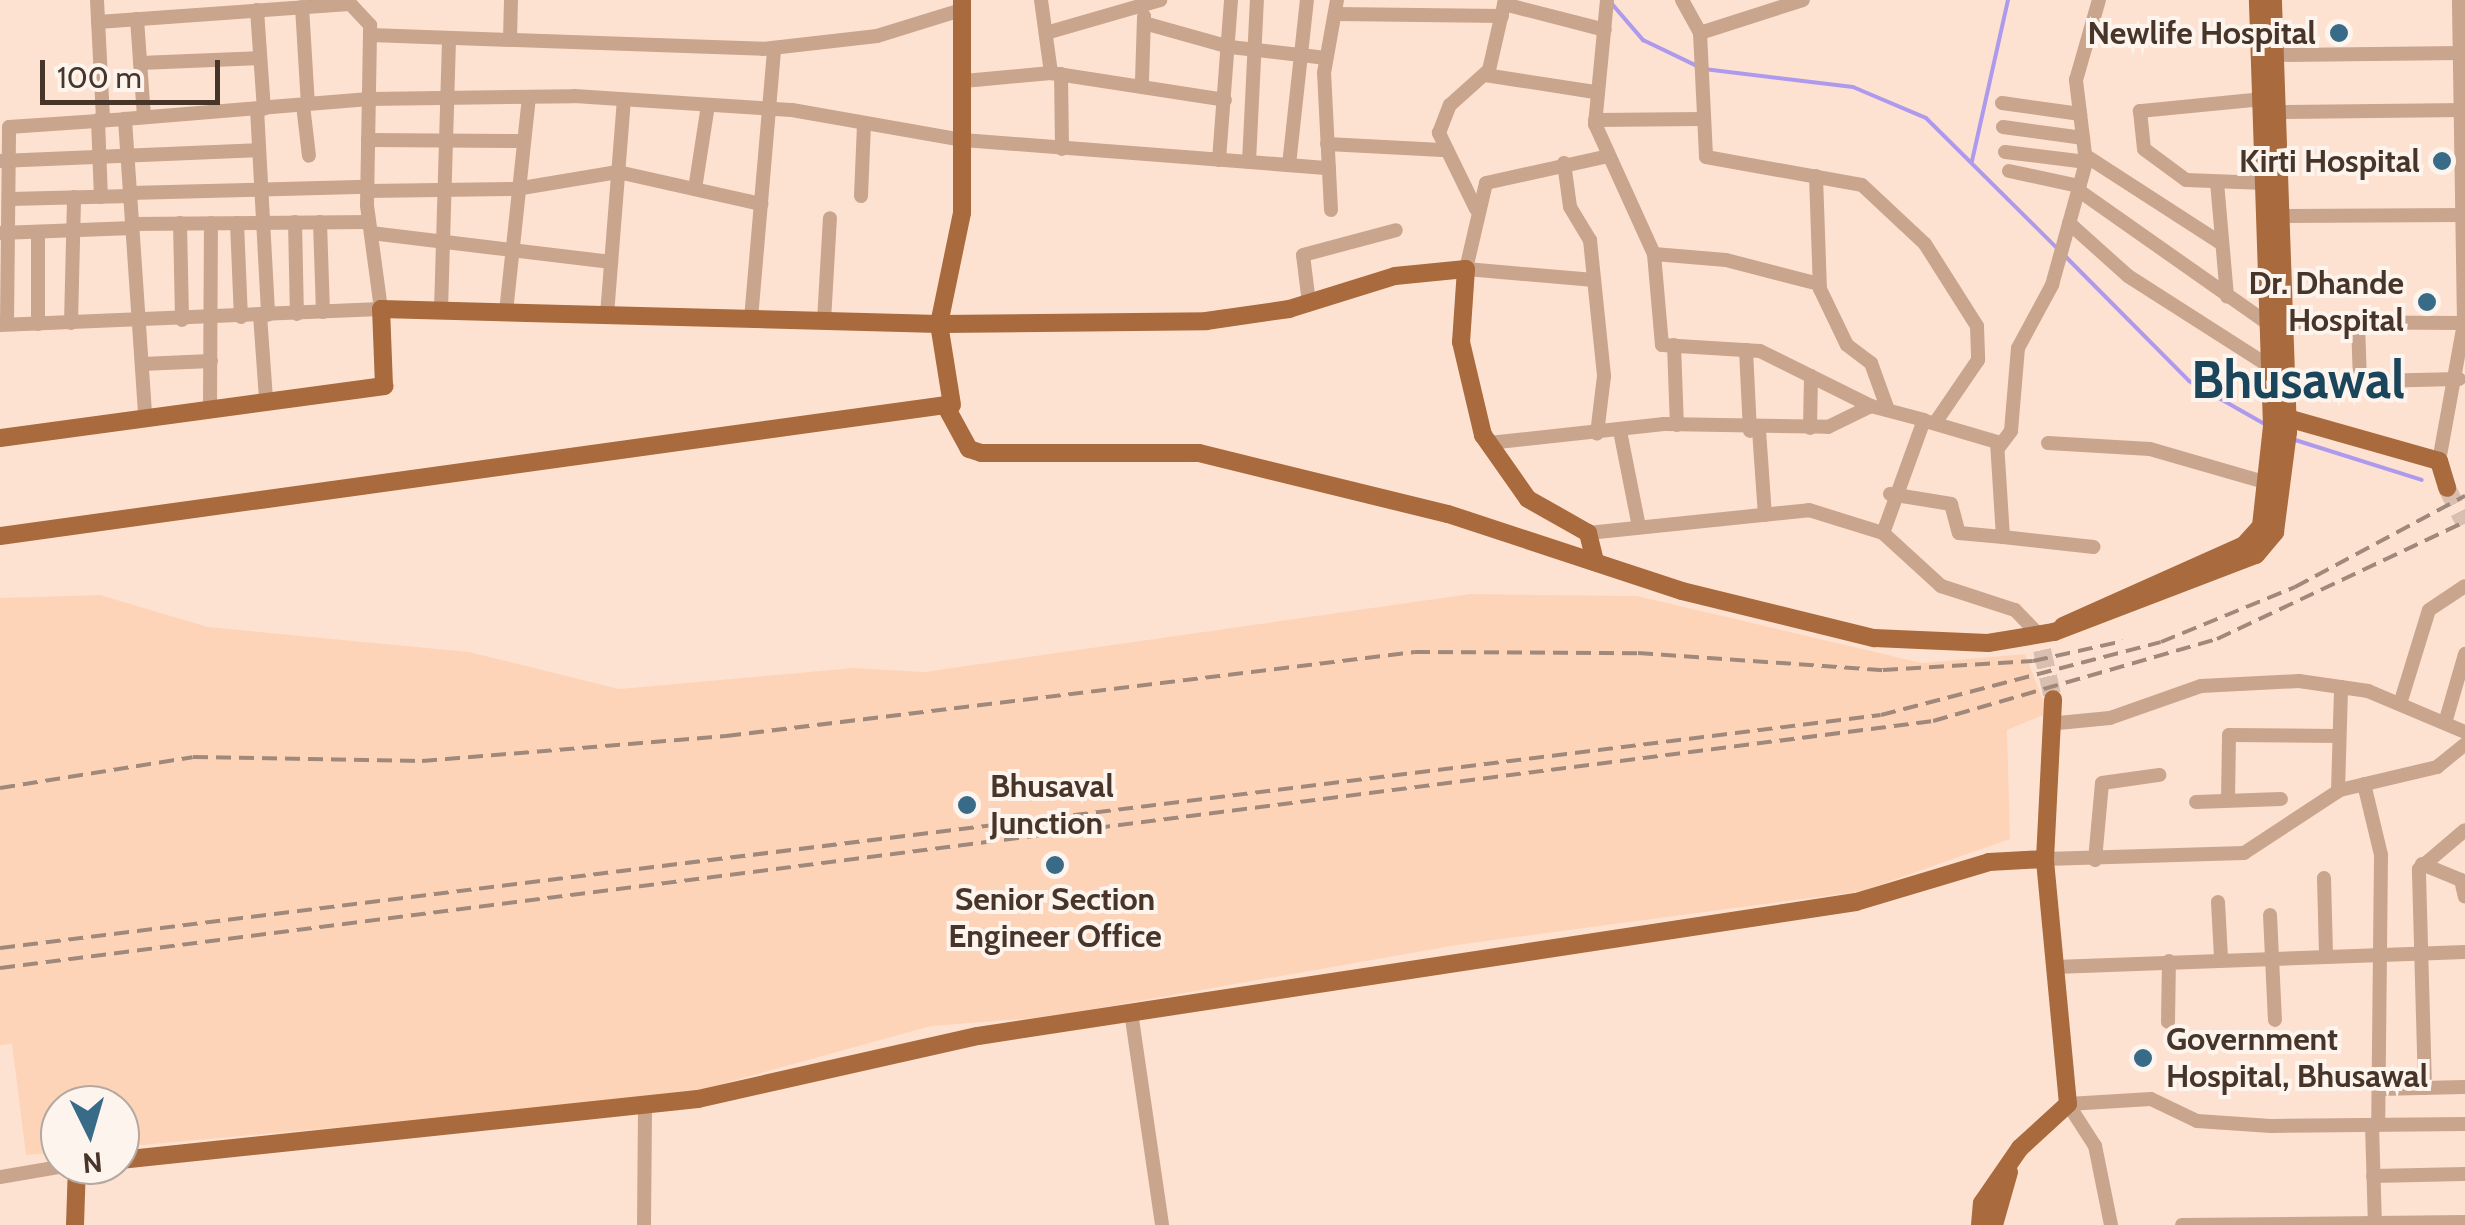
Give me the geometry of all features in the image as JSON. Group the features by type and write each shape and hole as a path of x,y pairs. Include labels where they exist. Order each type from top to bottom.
{"main road":[{"path":"2258,0 2279,216 2275,324 2268,366 2282,425"},
{"path":"964,3 962,213 939,324 952,406 964,442 981,452 1199,453 1448,514 1595,562 1874,638 2045,639 2262,552 2276,532 2274,472 2286,384 2275,324 2264,184 2276,55 2273,0"},
{"path":"0,438 145,414 384,386 382,309 939,324 1206,321 1308,303 1396,276 1466,269 1461,342 1489,443 1528,499 1588,533 1595,562"},
{"path":"0,536 952,406"},
{"path":"2282,425 2438,461 2447,488"},
{"path":"1980,1225 1982,1202 2011,1162 2068,1104 2045,859 2058,723 2053,699"},
{"path":"140,1158 645,1106 1131,1012 1856,902 1990,862 2045,859"},
{"path":"1994,1225 2011,1162"},
{"path":"74,1185 75,1225"}],"street":[{"path":"98,0 101,196"},
{"path":"510,40 511,0"},
{"path":"1041,0 1056,74 1062,150"},
{"path":"1046,33 1160,0"},
{"path":"1218,160 1231,0"},
{"path":"1249,162 1259,52 1257,0"},
{"path":"1289,165 1307,0"},
{"path":"1682,0 1700,33 1703,118 1710,159 1816,176 1868,190 1925,244 1977,326 1978,360 1929,422 1890,494 1883,533"},
{"path":"1700,33 1803,0"},
{"path":"2003,538 2000,447 2012,431 2018,348 2052,284 2086,159 2076,80 2101,0"},
{"path":"2438,461 2459,379 2464,323 2464,110 2459,0"},
{"path":"98,22 348,2 370,35 369,99 367,189 382,309 139,322 3,324 5,233 10,199 4,161 11,124 144,118 369,99 624,100 770,108 963,140 1062,150 1328,168"},
{"path":"370,35 774,48 877,36 964,3"},
{"path":"1607,3 1595,120 1604,157 1654,254 1662,345 1746,350 1871,406 2000,447"},
{"path":"302,7 309,156"},
{"path":"1142,80 1144,7"},
{"path":"1331,210 1326,58 1337,7 1504,7 1606,30"},
{"path":"1476,209 1442,150 1446,112 1485,76 1504,7"},
{"path":"256,10 266,400"},
{"path":"137,20 144,118"},
{"path":"1144,24 1230,47 1326,58"},
{"path":"441,310 442,140 449,38"},
{"path":"750,319 774,48"},
{"path":"2276,55 2461,53"},
{"path":"140,63 260,58"},
{"path":"964,81 1056,74 1142,80 1224,100"},
{"path":"1485,76 1595,92"},
{"path":"506,312 508,248 529,97"},
{"path":"607,315 624,100"},
{"path":"2002,103 2080,114"},
{"path":"695,189 708,104"},
{"path":"2264,184 2186,180 2148,153 2142,108 2464,110"},
{"path":"125,118 145,414"},
{"path":"1595,120 1703,118"},
{"path":"861,196 864,122"},
{"path":"2003,127 2083,138"},
{"path":"368,140 523,141"},
{"path":"1328,144 1442,150"},
{"path":"4,161 259,150"},
{"path":"2006,152 2086,159 2222,244"},
{"path":"1594,280 1466,269 1476,209 1494,176 1604,157"},
{"path":"1564,163 1594,280 1604,376 1597,434"},
{"path":"2010,171 2078,188 2227,297 2275,324 2464,323"},
{"path":"10,199 260,190 516,189 618,172 762,204"},
{"path":"1816,176 1819,284 1848,345 1871,362 1888,410"},
{"path":"2218,182 2227,297"},
{"path":"71,323 74,197"},
{"path":"2279,216 2464,215"},
{"path":"824,321 830,218"},
{"path":"295,222 297,314"},
{"path":"5,233 180,223 320,222 612,262"},
{"path":"320,222 323,312"},
{"path":"180,223 182,320"},
{"path":"210,406 212,223"},
{"path":"237,223 241,316"},
{"path":"2068,226 2128,276 2268,366"},
{"path":"1308,303 1303,255 1396,230"},
{"path":"38,232 38,324"},
{"path":"1654,254 1726,260 1819,284"},
{"path":"2358,324 2360,382"},
{"path":"1674,346 1677,425"},
{"path":"1746,350 1765,514"},
{"path":"142,364 211,361"},
{"path":"1810,428 1811,376"},
{"path":"2286,384 2459,379"},
{"path":"1489,443 1677,425 1754,430 1810,428 1871,406"},
{"path":"1620,430 1639,528"},
{"path":"2048,443 2150,449 2274,472"},
{"path":"1890,494 1951,504 1959,533 2093,547"},
{"path":"1588,533 1813,510 1883,533 1941,586 2015,610 2045,639"},
{"path":"2400,704 2429,610 2462,587 2465,607"},
{"path":"2445,723 2465,654"},
{"path":"2058,723 2110,718 2209,684 2341,686 2400,704 2465,732"},
{"path":"2338,791 2341,686"},
{"path":"2228,800 2229,734 2338,736"},
{"path":"2045,859 2244,853 2338,791 2437,767 2465,744"},
{"path":"2095,860 2102,784 2160,775"},
{"path":"2364,784 2380,855 2375,1224"},
{"path":"2196,802 2281,800"},
{"path":"2422,864 2465,830"},
{"path":"2422,864 2461,880 2465,897"},
{"path":"2422,864 2420,950 2425,1088"},
{"path":"2324,878 2326,954"},
{"path":"2218,902 2222,958"},
{"path":"2270,915 2276,1020"},
{"path":"2055,966 2420,950 2465,952"},
{"path":"2168,961 2168,1022"},
{"path":"1131,1012 1162,1225"},
{"path":"2378,1088 2465,1087"},
{"path":"2111,1225 2094,1146 2068,1104 2145,1098 2196,1121 2465,1124"},
{"path":"644,1225 645,1106"},
{"path":"0,1177 40,1171"},
{"path":"2374,1176 2465,1174"},
{"path":"2182,1225 2465,1222"}],"shaded area":[{"path":"1470,594 1637,596 1922,663 2025,654 2048,713 2007,730 2010,839 1862,891 1457,945 1048,1017 931,1026 675,1097 140,1145 140,1085 40,1085 40,1154 26,1155 12,1044 0,1045 0,598 100,595 208,627 469,652 619,689 853,668 924,672"}],"waterway":[{"path":"1972,161 2008,0"},
{"path":"1612,4 1643,40 1695,65"},
{"path":"1704,69 1853,87 1926,118 2058,249"},
{"path":"2065,256 2189,381 2266,425"},
{"path":"2292,439 2422,480"}],"tunnel":[{"path":"2447,488 2465,524"},
{"path":"2042,650 2053,699"}],"railway":[{"path":"0,948 1881,715 2161,642 2295,587 2465,496"},
{"path":"0,968 1933,721 2217,639 2465,522"},
{"path":"0,788 193,757 422,761 726,736 1415,652 1638,653 1883,670 2033,661 2123,641"}],"place":[{"name":"Newlife Hospital","path":"2339,33"},
{"name":"Kirti Hospital","path":"2442,161"},
{"name":"Dr. Dhande Hospital","path":"2427,302"},
{"name":"Bhusaval Junction","path":"967,805"},
{"name":"Senior Section Engineer Office","path":"1055,865"},
{"name":"Government Hospital, Bhusawal","path":"2143,1058"}],"district":[{"name":"Bhusawal","path":"2298,380"}]}
